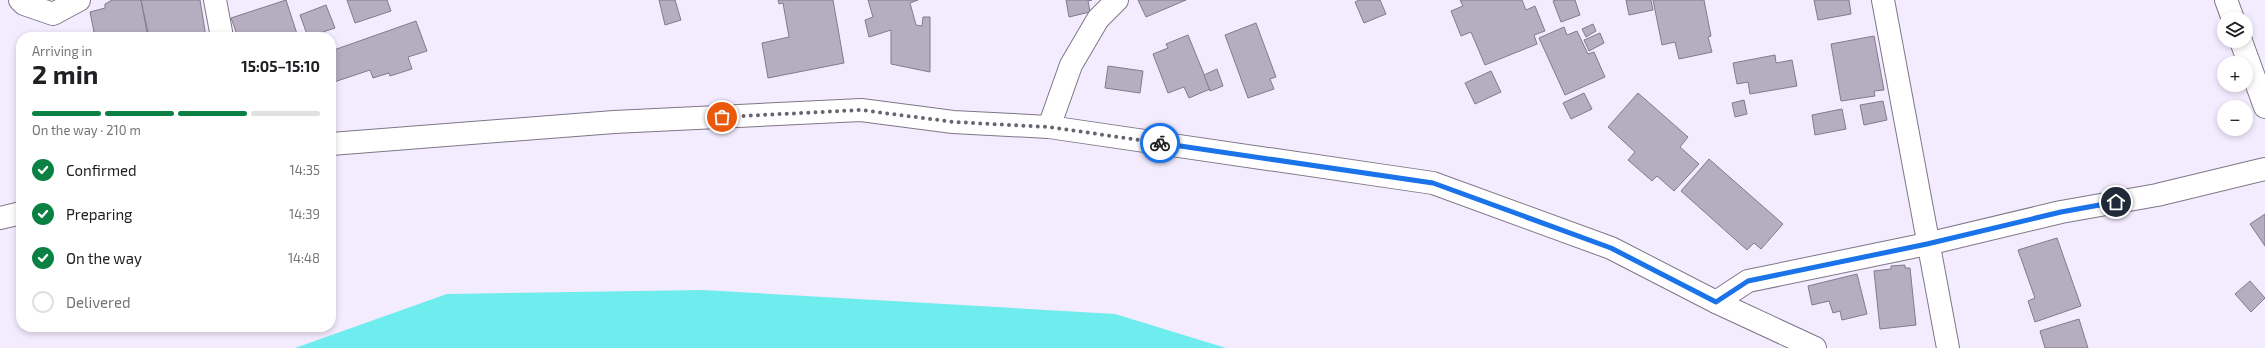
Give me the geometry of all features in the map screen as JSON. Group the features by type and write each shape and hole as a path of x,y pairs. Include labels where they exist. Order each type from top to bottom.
{"street":[{"path":"20,0 24,4 53,14 79,0"},
{"path":"215,0 221,32"},
{"path":"1049,127 1071,65 1098,19 1117,0"},
{"path":"1883,0 1927,244 1948,348"},
{"path":"2226,0 2230,12"},
{"path":"2244,48 2265,107"},
{"path":"336,144 614,122 861,110 954,122 1049,127 1433,183 1611,248 1716,302 1816,348"},
{"path":"1716,302 1748,281 1927,244 2061,212 2157,195 2265,169"},
{"path":"0,218 16,214"}],"shaded area":[{"path":"703,290 1115,314 1226,348 295,348 447,294"}],"building":[{"path":"112,0 141,0 147,32 94,32 90,12 105,8 105,4"},
{"path":"141,0 200,0 205,32 148,32"},
{"path":"286,0 296,32 236,32 231,18"},
{"path":"347,0 387,0 391,11 355,23"},
{"path":"659,0 675,0 681,20 665,25"},
{"path":"778,0 833,0 844,63 768,78 762,43 789,37 783,3 779,4"},
{"path":"868,0 918,0 910,3 916,25 922,26 923,17 930,17 930,72 891,64 891,30 869,37 865,20 873,17"},
{"path":"1066,0 1092,0 1088,1 1090,12 1069,17"},
{"path":"1138,0 1186,0 1146,17"},
{"path":"1359,0 1380,0 1386,14 1364,23 1355,2"},
{"path":"1460,0 1522,0 1526,10 1535,6 1545,31 1534,35 1537,44 1485,65 1471,32 1461,36 1451,11 1463,6"},
{"path":"1575,0 1580,15 1561,22 1553,1"},
{"path":"1626,0 1651,0 1653,10 1629,15"},
{"path":"1653,0 1704,0 1711,36 1708,37 1712,52 1679,59 1675,42 1662,45"},
{"path":"1814,0 1849,0 1851,14 1818,20"},
{"path":"326,5 335,28 323,32 306,32 300,15"},
{"path":"416,21 427,51 408,57 412,69 390,76 389,73 373,78 370,70 336,81 336,49"},
{"path":"1256,23 1276,77 1270,79 1274,89 1248,98 1225,35"},
{"path":"1593,24 1596,31 1586,37 1582,29"},
{"path":"1564,27 1567,35 1577,31 1588,54 1594,52 1605,77 1565,95 1539,38"},
{"path":"1600,33 1604,43 1589,51 1584,40"},
{"path":"1188,35 1210,89 1189,98 1184,87 1168,93 1153,54 1168,48 1166,44"},
{"path":"1874,36 1884,90 1874,91 1875,96 1841,101 1831,44"},
{"path":"1775,55 1776,63 1792,60 1797,86 1750,94 1748,82 1737,84 1733,63"},
{"path":"1108,66 1143,71 1140,93 1105,88"},
{"path":"1217,69 1223,86 1210,91 1204,75"},
{"path":"1491,71 1501,92 1475,104 1465,83"},
{"path":"1584,93 1592,109 1571,119 1563,103"},
{"path":"1638,93 1688,137 1680,147 1699,164 1674,191 1657,176 1652,181 1628,160 1635,152 1608,127"},
{"path":"1744,100 1747,114 1735,117 1732,103"},
{"path":"1883,101 1887,120 1864,125 1860,105"},
{"path":"1842,109 1846,129 1815,135 1812,115"},
{"path":"1709,159 1783,224 1761,249 1754,243 1747,250 1681,191"},
{"path":"2265,214 2265,246 2250,224"},
{"path":"2057,238 2081,306 2035,322 2028,301 2035,298 2018,250"},
{"path":"1905,265 1905,268 1910,268 1916,325 1880,329 1874,271 1891,269 1891,266"},
{"path":"1857,274 1867,314 1842,320 1840,311 1833,313 1829,301 1812,305 1808,286"},
{"path":"2250,281 2265,298 2251,312 2235,294"},
{"path":"2079,319 2088,348 2045,348 2040,331"}],"way so far":[{"path":"722,117 861,110 954,122 1049,127 1160,143"}],"route":[{"path":"1160,143 1433,183 1611,248 1716,302 1748,281 1927,244 2061,212 2116,202"}]}
